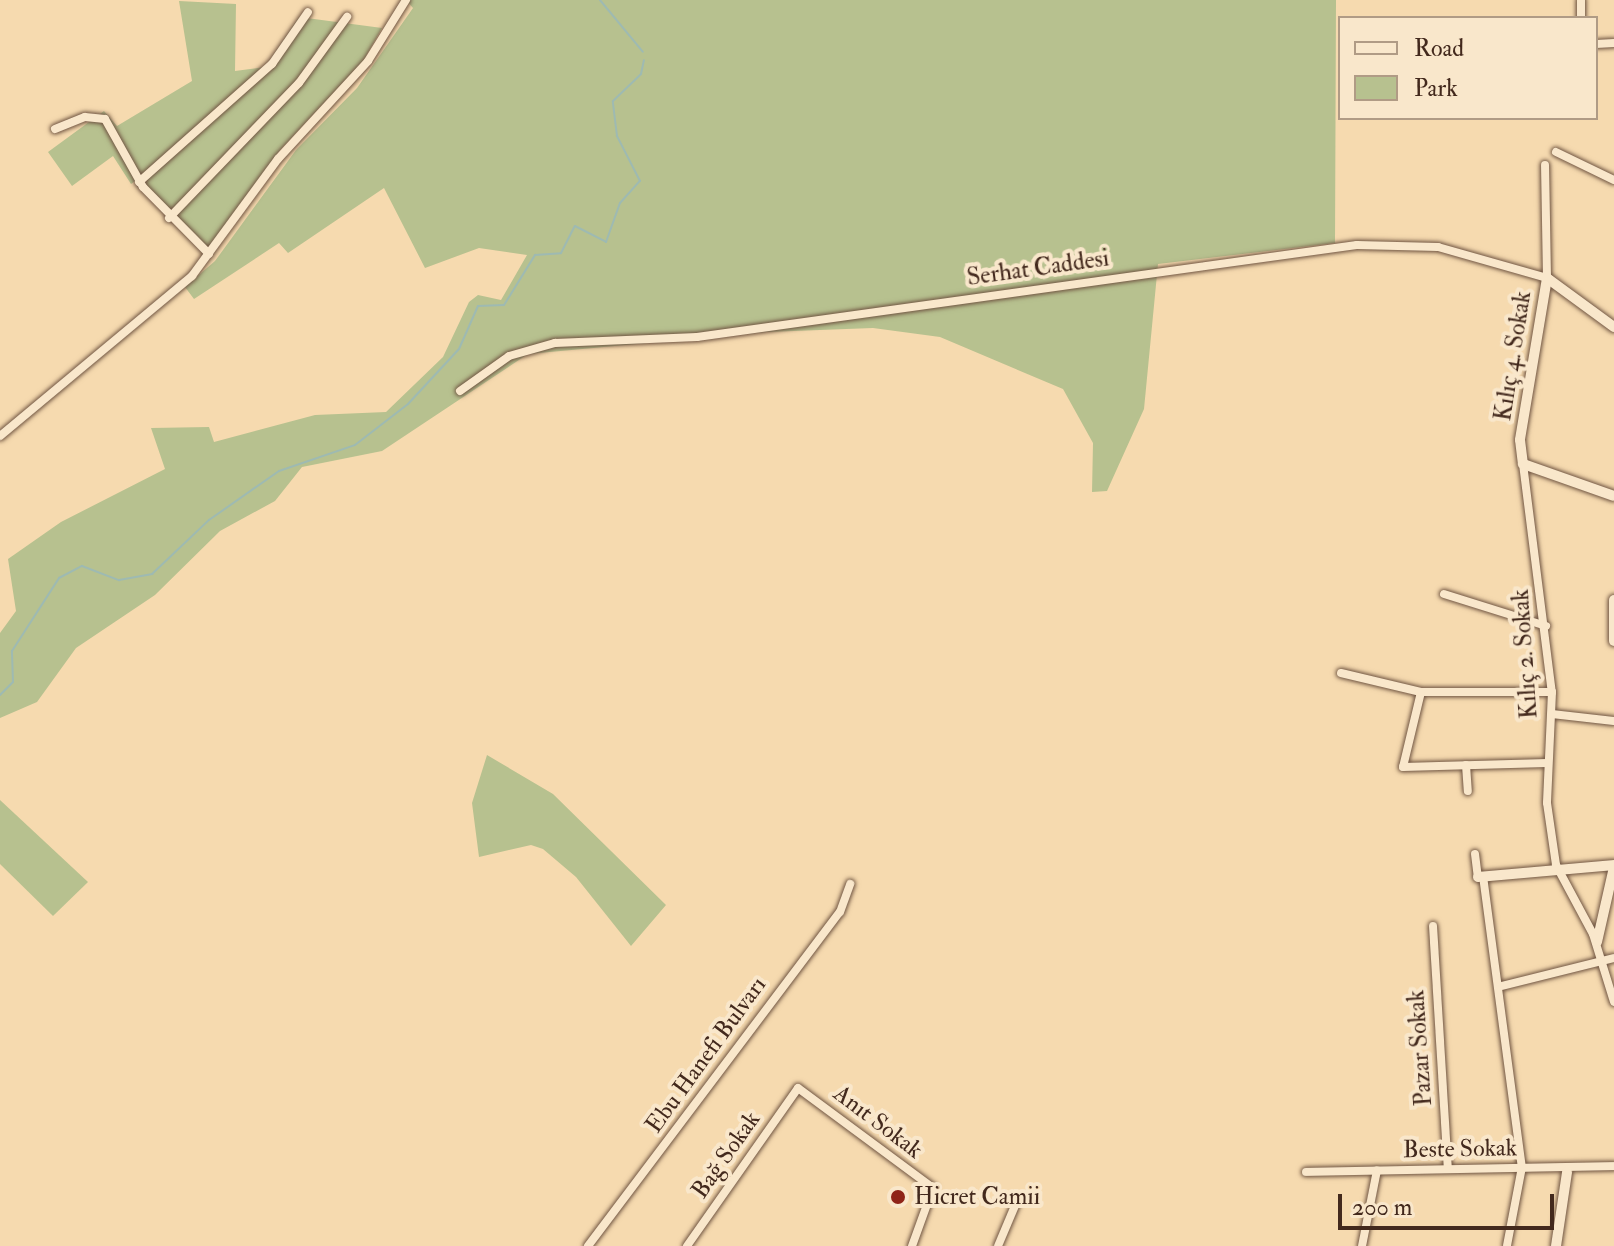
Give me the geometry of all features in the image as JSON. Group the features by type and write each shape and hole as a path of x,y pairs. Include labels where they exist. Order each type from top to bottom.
{"street":[{"path":"0,436 183,284 209,254 278,159 368,61 406,0"},
{"path":"139,182 272,64 308,12"},
{"path":"169,218 299,83 347,17"},
{"path":"55,129 85,117 105,119 139,182 169,218 209,254"},
{"path":"1556,152 1614,180"},
{"path":"1545,165 1547,278"},
{"name":"Serhat Caddesi","path":"460,391 509,356 555,343 697,337 1357,245 1438,247 1547,278 1614,327"},
{"name":"Kılıç 4. Sokak","path":"1520,440 1547,278"},
{"name":"Kılıç 2. Sokak","path":"1520,440 1552,692 1547,763 1556,865"},
{"path":"1523,464 1613,495"},
{"path":"1444,594 1546,626"},
{"path":"1614,600 1614,641"},
{"path":"1341,673 1421,692 1552,692"},
{"path":"1421,692 1403,767 1547,763"},
{"path":"1552,714 1614,721"},
{"path":"1466,765 1468,791"},
{"path":"1475,854 1502,986 1522,1167 1507,1246"},
{"path":"1556,865 1597,942 1614,1002"},
{"path":"1480,876 1556,865 1614,866 1597,942"},
{"name":"Ebu Hanefi Bulvarı","path":"588,1246 840,912 850,884"},
{"name":"Pazar Sokak","path":"1433,926 1448,1168"},
{"path":"1502,986 1614,958"},
{"name":"Anıt Sokak","path":"798,1088 933,1188 912,1246"},
{"name":"Bağ Sokak","path":"687,1246 798,1088"},
{"name":"Beste Sokak","path":"1306,1172 1522,1167 1567,1172 1614,1166"},
{"path":"1362,1246 1377,1170"},
{"path":"1556,1246 1567,1172"},
{"path":"998,1246 1017,1201"}],"green space":[{"path":"406,0 1336,0 1335,243 1158,264 1144,409 1107,491 1092,492 1093,443 1063,389 940,337 873,328 767,332 528,354 382,451 302,467 275,501 220,531 155,595 76,648 37,702 0,718 0,633 16,611 8,559 61,522 165,469 151,428 209,427 214,442 315,415 386,412 443,357 469,302 478,295 501,300 527,255 479,248 425,268 384,188 288,253 279,243 194,299 185,287 215,261 296,150 357,88 413,8"},
{"path":"179,1 236,4 235,71 265,67 299,17 382,28 363,61 280,150 208,250 138,179 131,184 113,156 72,186 48,152 104,111 117,126 192,81"},
{"path":"487,755 553,794 666,905 631,946 576,877 543,849 531,845 479,857 472,803"},
{"path":"0,800 88,882 53,916 0,864"}],"waterway":[{"path":"600,0 643,52"},
{"path":"0,695 13,682 12,651 59,578 82,566 119,580 152,574 209,520 279,471 355,445 408,404 459,349 478,306 504,305 535,255 561,253 575,226 606,242 620,203 640,181 617,136 613,101 641,74 644,60"}],"place":[{"name":"Hicret Camii","path":"898,1197"}]}
